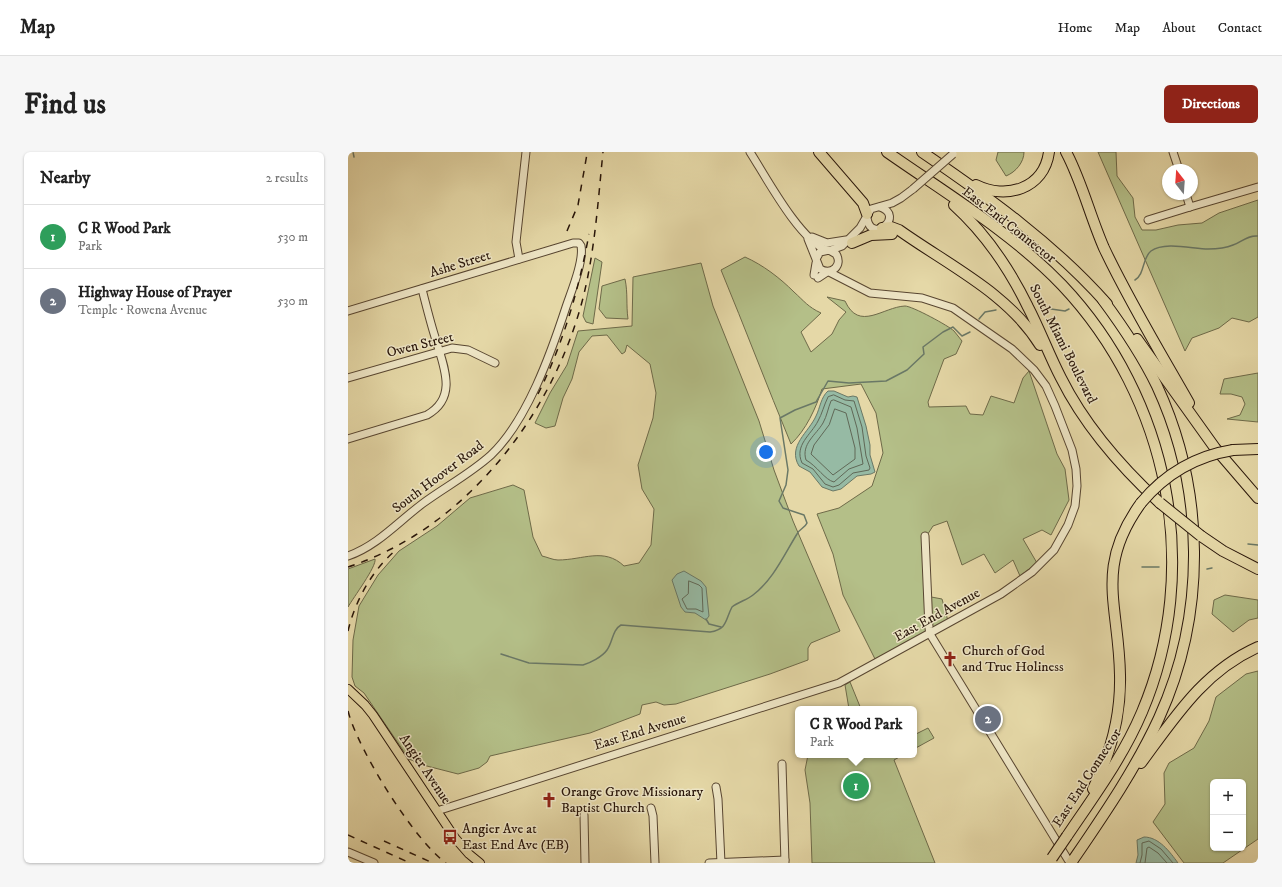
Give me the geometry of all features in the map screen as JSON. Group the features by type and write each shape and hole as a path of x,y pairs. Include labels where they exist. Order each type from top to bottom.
{"highway":[{"path":"819,152 862,202 867,216"},
{"path":"888,152 927,180"},
{"path":"922,152 958,176 1051,247 1076,270 1104,300 1146,351 1192,416 1228,463 1258,498"},
{"path":"958,176 991,191 1003,193 1014,191 1030,185 1038,177 1045,168 1049,152"},
{"path":"1066,152 1078,178 1099,237 1112,264 1191,405 1228,463"},
{"name":"South Miami Boulevard","path":"927,180 970,220 1003,261 1029,307 1061,379 1104,445 1131,476 1160,504 1223,551 1258,569"},
{"name":"East End Connector","path":"927,180 1018,246 1048,271 1087,314 1119,361 1136,395 1151,430 1162,467 1169,504 1172,561 1171,599 1161,656 1150,692 1126,746 1109,775 1050,861"},
{"path":"879,229 897,229 909,239 993,294 1016,313 1034,336 1061,379"},
{"path":"851,240 874,235 892,234 909,239"},
{"path":"1104,300 1127,333 1147,367 1172,423 1188,481 1194,541 1192,602 1180,661 1159,718 1117,797"},
{"path":"1079,818 1105,762 1116,724 1120,675 1112,596 1113,571 1121,538 1141,503 1161,482 1178,470 1204,457 1233,450 1258,449"},
{"path":"1071,863 1180,709 1196,691 1226,665 1258,647"}],"main road":[{"name":"Angier Avenue","path":"348,689 361,700 373,715 463,848 480,863"}],"street":[{"path":"519,259 516,242 526,152"},
{"path":"750,152 788,212 805,233 817,245 836,254 838,260"},
{"path":"1173,152 1177,164"},
{"path":"901,198 880,207 872,208 862,226 851,240 838,260 836,268 816,277 816,261 820,252 840,247 851,240 865,232 879,229 886,225 893,209 901,198 954,153"},
{"path":"1148,220 1258,187"},
{"path":"1188,200 1190,207"},
{"path":"880,207 886,211 889,218"},
{"path":"867,216 869,225 879,229"},
{"path":"805,233 827,243 851,240"},
{"path":"805,233 820,269 828,272"},
{"name":"Ashe Street","path":"348,311 573,243 579,243"},
{"name":"South Hoover Road","path":"348,556 370,546 422,504 464,477 492,454 505,439 538,382 550,353 578,265 581,248 579,243"},
{"name":"East End Avenue","path":"838,260 850,281"},
{"name":"East End Avenue","path":"437,810 840,683 1010,588 1032,572 1054,550 1064,534 1075,506 1077,486 1075,459 1046,386 1034,370 1012,348 964,315 946,305 922,298 870,293 850,281 828,272"},
{"path":"348,439 420,418 437,408 444,395 446,384 440,351 422,289"},
{"name":"Owen Street","path":"348,378 452,348 463,348 495,363"},
{"path":"925,536 930,634 1071,863"},
{"path":"709,863 785,862 782,764"},
{"path":"716,787 718,799 721,863"},
{"path":"651,808 653,816 655,863"},
{"path":"584,815 585,863"},
{"path":"348,852 374,863"}],"shaded area":[{"path":"998,152 1024,152 1024,156 1019,166 1006,176 996,160"},
{"path":"1098,152 1116,152 1117,176 1133,198 1135,217 1142,230 1156,230 1178,225 1202,223 1219,213 1258,200 1258,317 1249,322 1232,318 1219,328 1192,338 1185,351"},
{"path":"745,257 771,272 809,306 821,313 801,332 811,352 832,334 839,320 846,312 827,297 845,301 851,310 857,315 864,316 872,316 897,307 909,307 954,331 962,341 956,354 944,359 928,402 929,407 966,406 970,414 983,415 991,396 1014,403 1023,378 1029,371 1057,454 1065,469 1069,500 1051,535 1042,530 1023,539 1037,563 1020,576 1013,560 995,573 984,554 962,565 947,521 933,526 924,540 926,596 942,599 948,621 876,661 843,595 833,554 817,514 839,508 872,486 883,453 876,413 861,384 822,389 810,418 791,444 721,270"},
{"path":"595,258 602,262 593,324 586,322 583,316"},
{"path":"701,263 713,306 759,421 774,470 793,521 840,631 811,643 808,648 808,660 770,674 676,704 664,705 656,702 642,705 640,714 590,733 490,756 487,762 479,768 458,774 423,765 409,759 364,693 355,686 352,677 353,640 359,606 378,575 399,551 437,526 470,498 513,485 524,490 533,537 542,556 558,560 601,556 616,560 624,566 639,563 651,545 654,509 642,489 638,465 653,418 656,393 650,364 627,345 625,352 622,354 607,335 592,336 579,352 572,379 563,398 555,426 546,428 535,423 550,393 567,365 578,331 632,326 633,277"},
{"path":"625,279 628,319 606,318 599,309 602,286"},
{"path":"1258,373 1258,422 1227,419 1240,415 1245,404 1242,397 1231,394 1220,394 1224,379"},
{"path":"375,559 375,563 369,575 348,607 348,569"},
{"path":"1225,595 1258,600 1258,618 1249,620 1233,632 1212,614 1214,600"},
{"path":"1258,671 1258,839 1246,847 1246,779 1210,779 1210,851 1240,851 1223,863 1184,863 1153,822 1165,804 1164,773 1169,763 1194,748 1209,721 1216,697 1246,674"},
{"path":"850,682 860,706 848,706 845,685"},
{"path":"928,728 934,738 917,747 917,734"},
{"path":"807,758 898,758 894,760 935,863 812,863 810,803 805,770"}],"water":[{"path":"828,391 834,391 848,397 857,397 866,426 870,445 870,455 875,472 857,476 841,489 833,491 822,487 810,472 799,466 796,459 797,446 813,422 822,399"},
{"path":"684,571 701,581 706,587 709,616 706,620 695,613 685,612 681,607 672,580 677,574"},
{"path":"1144,837 1159,842 1168,850 1178,863 1136,863 1138,855 1137,840"}],"waterway":[{"path":"353,152 354,157"},
{"path":"1135,280 1140,274 1148,254 1157,248 1164,246 1179,246 1217,249 1236,244 1254,236 1258,236"},
{"path":"1044,308 1065,311 1069,309"},
{"path":"979,319 985,312 996,310"},
{"path":"501,654 529,663 583,665 605,653 614,633 621,625 710,632 720,629 725,623 732,607 751,597 772,575 798,532 807,523 804,515 783,508 779,501 786,485 788,470 780,418 795,410 816,402 828,381 849,383 886,381 907,370 924,354 923,347 943,332 953,327 962,336 970,332"},
{"path":"1248,544 1258,545"},
{"path":"1142,567 1159,567"},
{"path":"1207,569 1212,568"},
{"path":"706,619 709,624 721,627"}],"railway":[{"path":"348,567 390,549 430,525 466,496 498,462 526,425 550,384 569,342 583,298 593,244 603,152"},
{"path":"567,231 578,205 587,154"},
{"path":"538,394 555,356 569,316 589,234"},
{"path":"348,631 360,597 379,567 396,550"},
{"path":"348,711 363,748 389,793 419,835 446,863"},
{"path":"348,835 410,863"},
{"path":"384,841 433,863"}],"place":[{"name":"Church of God and True Holiness","path":"950,659"},
{"name":"Highway House of Prayer","path":"988,719"},
{"name":"C R Wood Park","path":"856,786"},
{"name":"Orange Grove Missionary Baptist Church","path":"549,800"},
{"name":"Angier Ave at East End Ave (EB)","path":"450,837"}]}
